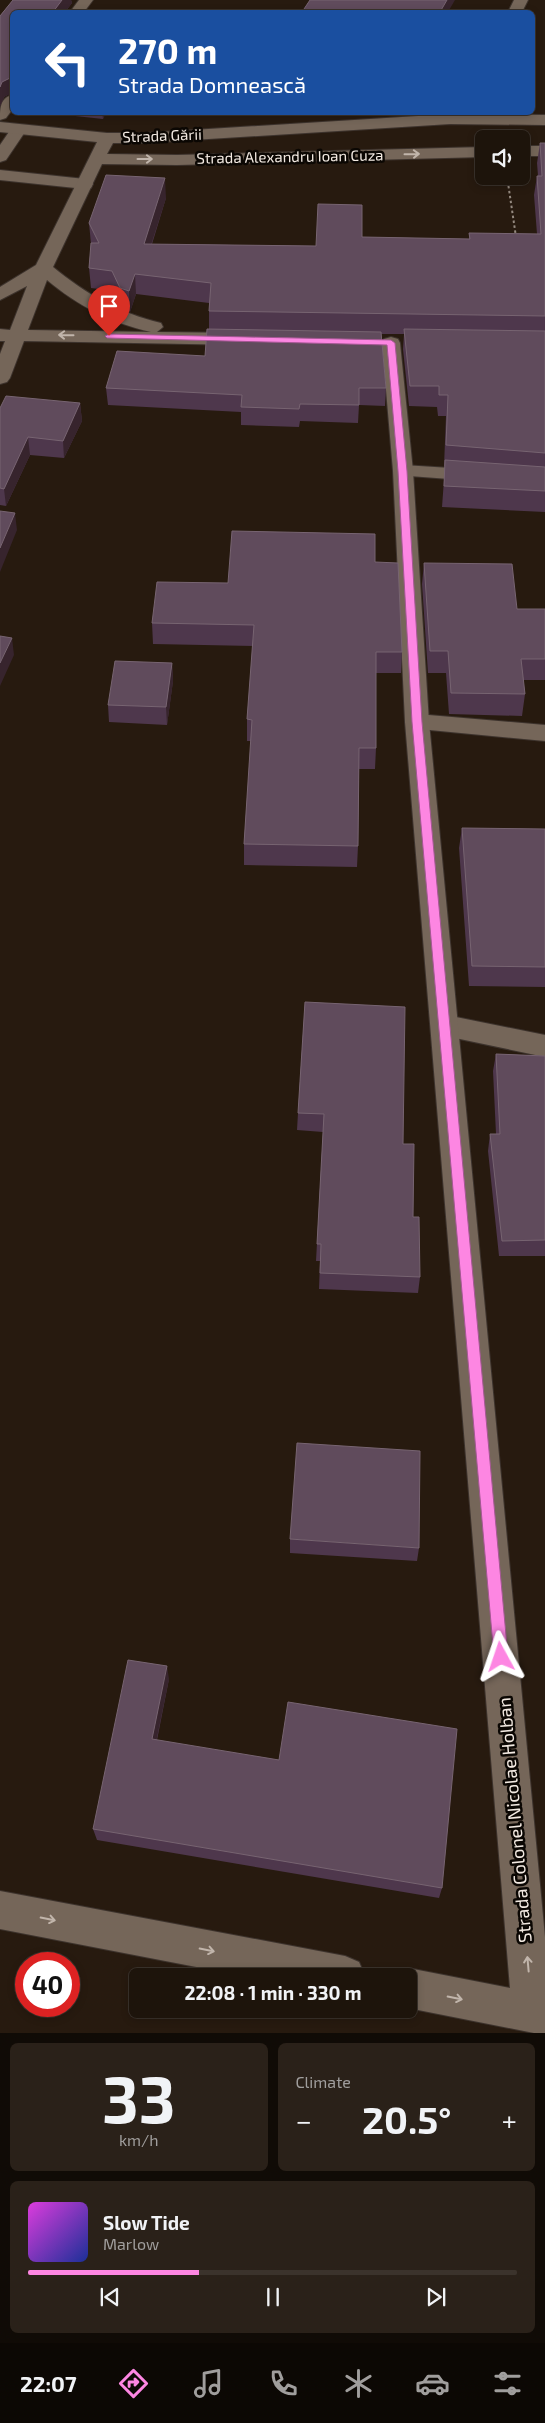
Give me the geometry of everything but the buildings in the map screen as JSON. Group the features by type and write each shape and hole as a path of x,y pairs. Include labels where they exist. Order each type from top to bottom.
{"street":[{"path":"0,116 10,103"},
{"name":"Strada Gării","path":"0,378 9,335 107,138 201,135 453,116 545,120"},
{"path":"0,127 107,138"},
{"path":"0,157 19,129"},
{"path":"530,151 545,151"},
{"name":"Strada Alexandru Ioan Cuza","path":"96,159 177,160 475,152"},
{"path":"0,175 84,184"},
{"path":"0,295 43,268 74,295 104,311 142,325 220,338"},
{"path":"9,335 258,339"},
{"name":"Strada Colonel Nicolae Holban","path":"391,343 403,471 417,722 536,2020"},
{"path":"403,471 545,480"},
{"path":"417,722 545,732"},
{"path":"446,1026 545,1046"},
{"path":"0,1910 303,1968"},
{"path":"417,1990 536,2020"}],"path":[{"path":"508,185 517,245"}],"route":[{"path":"109,336 391,343 403,471 417,722 446,1026 501,1657"}]}
